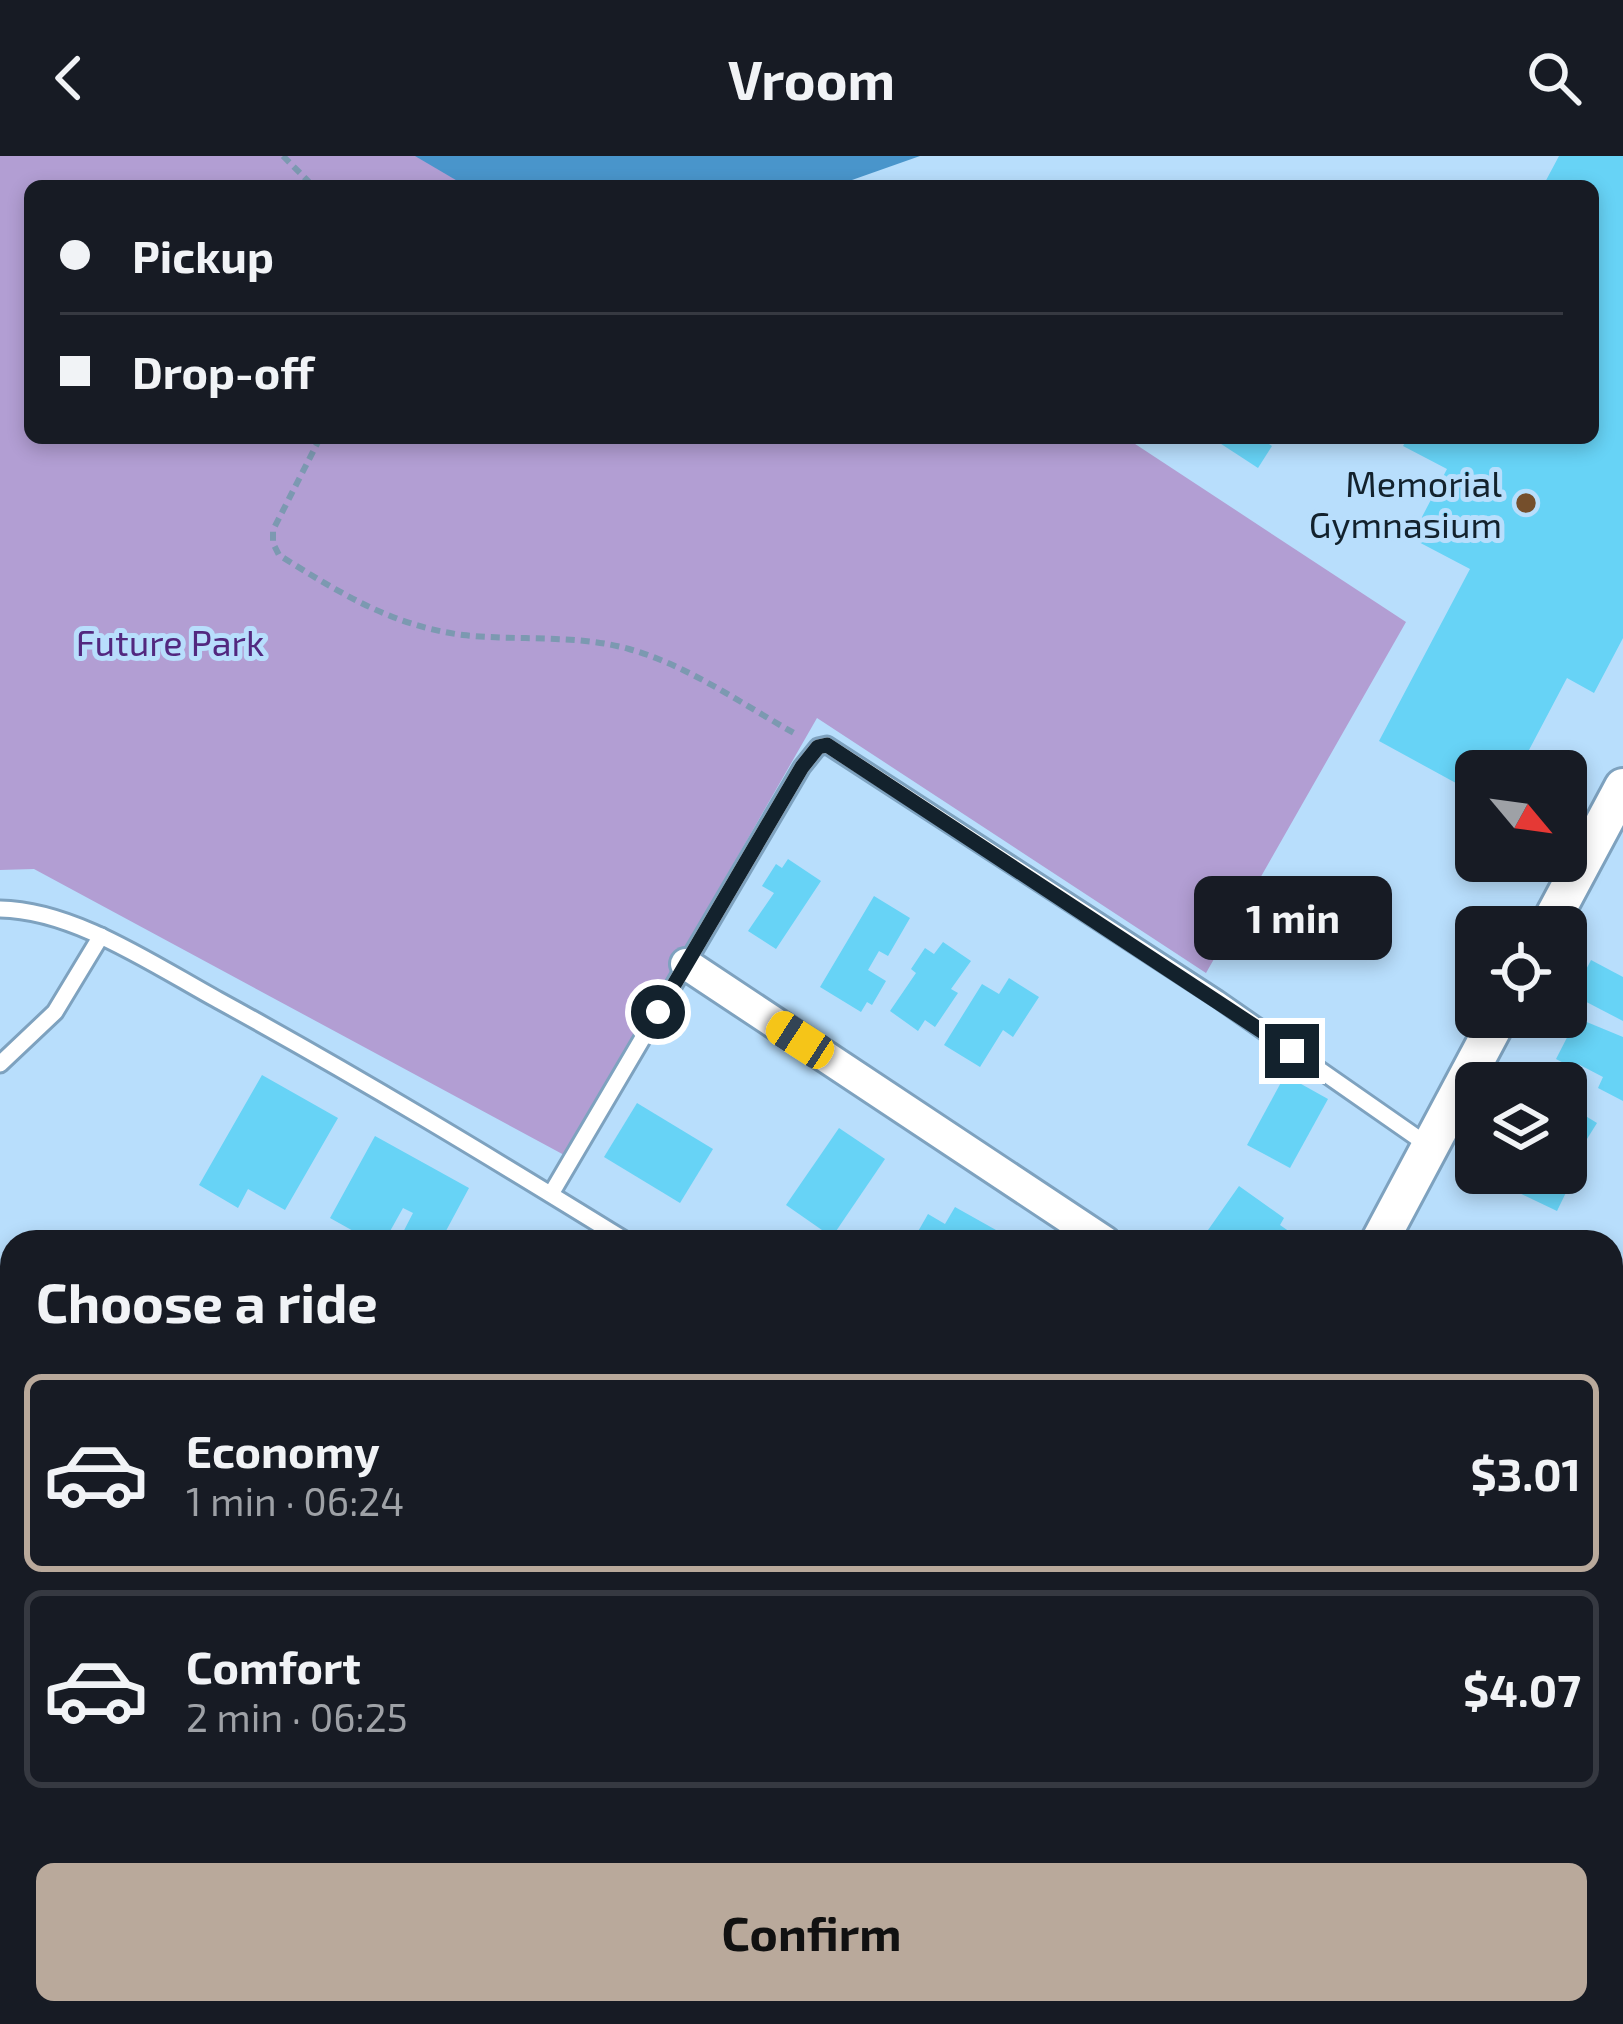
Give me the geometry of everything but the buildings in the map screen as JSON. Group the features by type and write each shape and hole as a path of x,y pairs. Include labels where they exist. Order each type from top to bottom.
{"street":[{"path":"1559,906 1623,787"},
{"path":"686,964 1087,1230"},
{"path":"1385,1230 1488,1038"}],"lane":[{"path":"551,1194 818,747 836,749 1218,999 1430,1146"},
{"path":"0,910 19,910 101,936 380,1088 609,1230"},
{"path":"0,1064 56,1012 101,936"}],"path":[{"path":"283,156 307,180"},
{"path":"317,444 273,530 273,543 279,555 355,603 430,630 607,643 634,650 661,660 818,747"}],"green space":[{"name":"Future Park","path":"0,156 560,156 546,180 24,180 24,444 1135,444 1406,622 1206,973 817,718 566,1156 34,869 0,870"}],"shaded area":[{"path":"415,156 920,156 852,180 456,180"}],"place":[{"name":"Memorial Gymnasium","path":"1526,503"}],"route":[{"path":"658,1012 802,767 818,747 827,745 1292,1051"}]}
